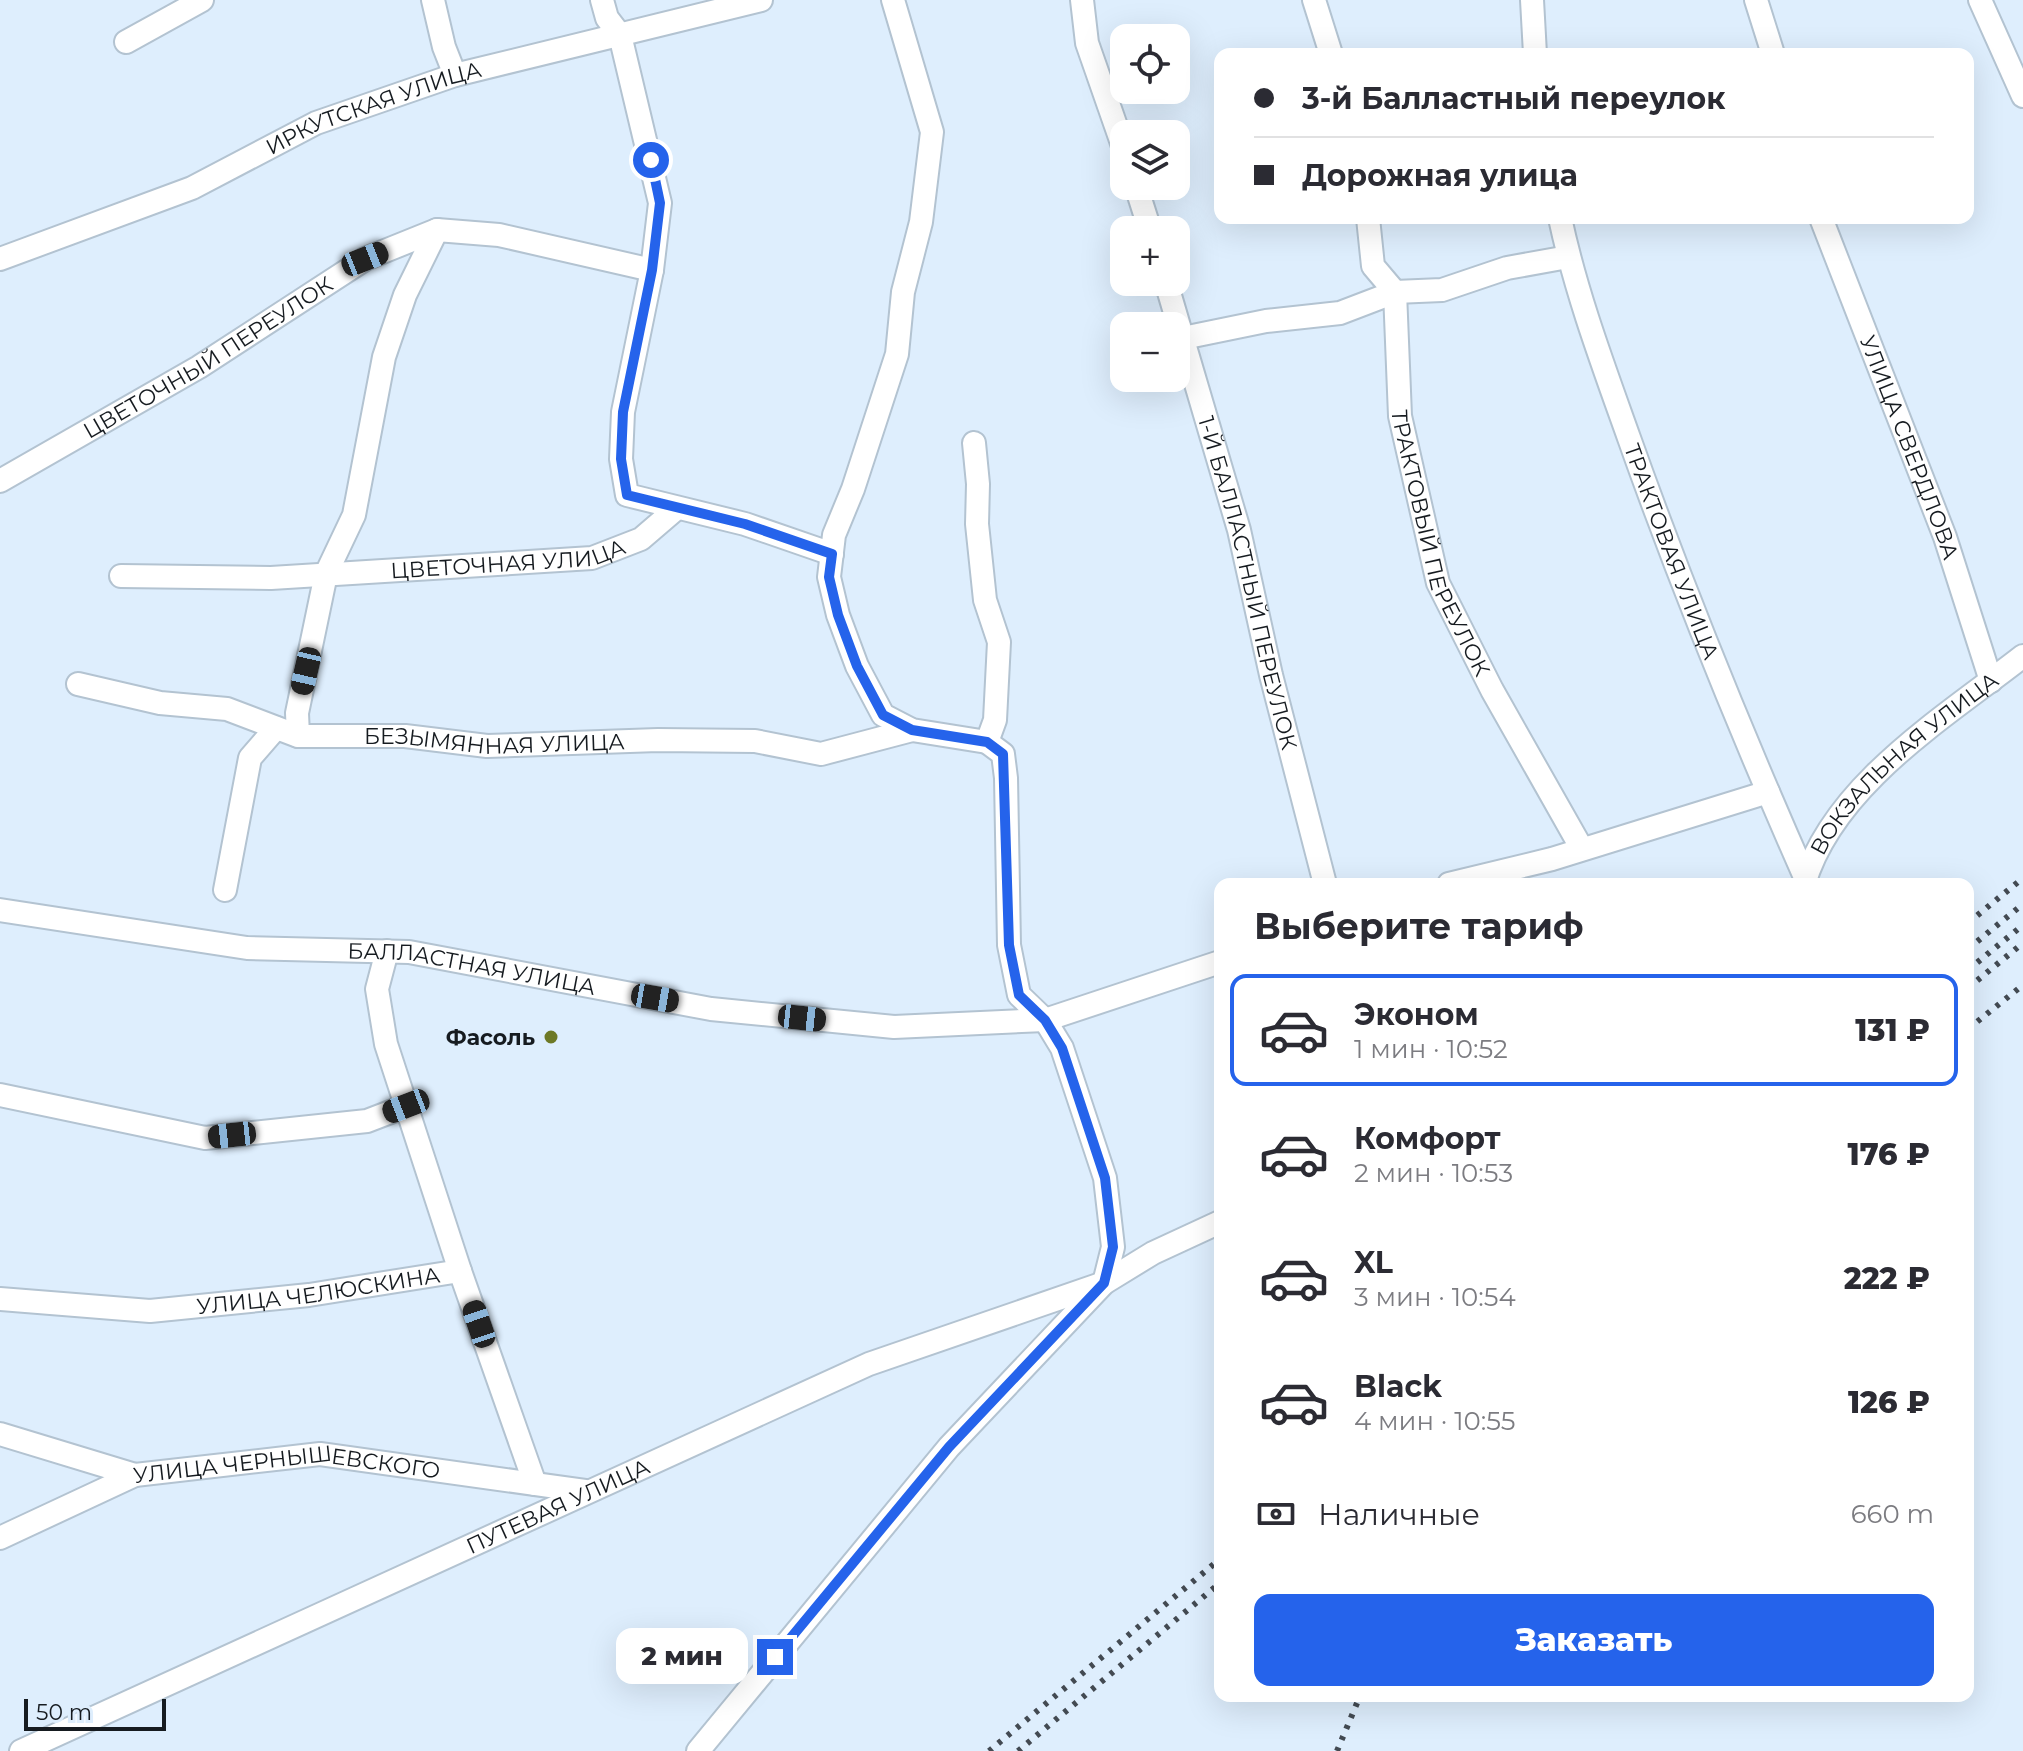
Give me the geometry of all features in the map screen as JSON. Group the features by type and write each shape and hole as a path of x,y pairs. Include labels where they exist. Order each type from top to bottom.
{"street":[{"path":"126,42 202,0"},
{"path":"433,0 444,47 455,75"},
{"path":"602,0 607,18 620,35 660,203 652,270 623,412 621,459 627,495 745,524 832,554"},
{"name":"ИРКУТСКАЯ УЛИЦА","path":"0,259 192,188 316,123 455,75 602,36 620,35 761,0"},
{"path":"893,0 932,132 921,222 903,292 897,354 853,489 834,535 829,577 838,615 857,666 883,715 912,730 987,742 1003,754 1009,945 1019,995 1045,1020 1062,1048 1105,1178 1113,1247 1104,1283"},
{"path":"1082,0 1087,43 1114,120"},
{"path":"1314,0 1329,48"},
{"path":"1532,0 1535,48"},
{"path":"1756,0 1771,48"},
{"path":"1980,0 2023,96"},
{"path":"1369,224 1373,266 1395,292"},
{"name":"ТРАКТОВАЯ УЛИЦА","path":"1561,224 1568,257 1686,598 1803,878"},
{"name":"УЛИЦА СВЕРДЛОВА","path":"1823,224 1945,537 1991,681"},
{"path":"298,736 297,713 326,574 354,515 384,357 405,295 437,230"},
{"name":"ЦВЕТОЧНЫЙ ПЕРЕУЛОК","path":"0,481 199,367 365,259 437,230 499,235 652,270"},
{"path":"1190,337 1266,321 1340,313 1395,292 1442,290 1507,268 1568,257"},
{"name":"ТРАКТОВЫЙ ПЕРЕУЛОК","path":"1395,292 1400,416 1438,583 1492,690 1582,849"},
{"name":"1-Й БАЛЛАСТНЫЙ ПЕРЕУЛОК","path":"1190,362 1239,530 1271,675 1323,878"},
{"path":"974,443 977,524 985,600 999,642 995,720 987,742"},
{"name":"ЦВЕТОЧНАЯ УЛИЦА","path":"121,576 271,578 592,558 641,539 676,509"},
{"name":"ВОКЗАЛЬНАЯ УЛИЦА","path":"1805,878 1829,826 1858,794 1908,745 2023,656"},
{"name":"БЕЗЫМЯННАЯ УЛИЦА","path":"78,684 160,703 227,709 298,736 405,736 487,746 658,740 755,741 821,754 912,730"},
{"path":"225,890 250,758 276,728"},
{"path":"1472,878 1582,849 1768,792"},
{"name":"БАЛЛАСТНАЯ УЛИЦА","path":"0,910 247,948 409,952 711,1009 894,1027 1045,1020 1214,964"},
{"path":"387,951 377,989 386,1044 460,1271"},
{"path":"0,1095 205,1138 367,1121 406,1106"},
{"path":"698,1751 949,1447 1104,1283 1153,1253 1214,1225"},
{"name":"УЛИЦА ЧЕЛЮСКИНА","path":"0,1299 150,1311 309,1295 460,1271 535,1484"},
{"name":"ПУТЕВАЯ УЛИЦА","path":"21,1751 869,1364 1104,1283"},
{"path":"0,1434 135,1475"},
{"name":"УЛИЦА ЧЕРНЫШЕВСКОГО","path":"0,1538 135,1475 320,1454 587,1492"}],"railway":[{"path":"1974,918 2023,878"},
{"path":"1974,944 2023,904"},
{"path":"1974,965 2023,925"},
{"path":"1974,983 2023,943"},
{"path":"1974,1024 2023,985"},
{"path":"989,1751 1214,1564"},
{"path":"1018,1751 1214,1588"},
{"path":"1337,1751 1357,1702"}],"place":[{"name":"Фасоль","path":"551,1037"}],"route":[{"path":"651,160 660,203 652,270 623,412 621,459 627,495 659,506 745,524 832,554 829,577 838,615 857,666 883,715 912,730 987,742 1003,754 1010,875 1009,945 1019,995 1045,1020 1062,1048 1105,1178 1113,1247 1104,1283 949,1447 775,1657"}]}
